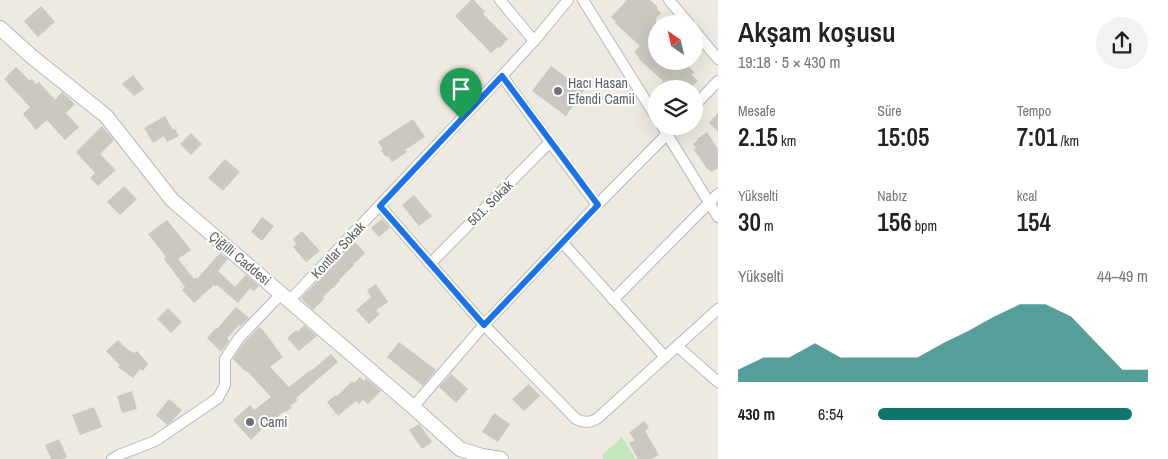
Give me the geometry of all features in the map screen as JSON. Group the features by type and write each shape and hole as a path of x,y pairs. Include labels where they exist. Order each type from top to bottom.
{"main road":[{"name":"Çiğilli Caddesi","path":"0,28 31,56 106,116 172,200 414,407 458,454 501,459"}],"street":[{"path":"500,0 534,41"},
{"name":"Kontlar Sokak","path":"112,459 155,441 218,398 224,385 225,359 239,338 286,297 380,206 534,41 568,0"},
{"path":"583,0 648,104"},
{"path":"671,1 682,15"},
{"path":"703,41 718,59"},
{"path":"502,76 598,205"},
{"path":"703,97 718,81"},
{"path":"414,407 484,325 598,205 660,135"},
{"path":"667,135 718,217"},
{"name":"501. Sokak","path":"430,264 550,142"},
{"path":"613,300 718,194"},
{"path":"380,206 484,325 576,419 583,422 592,422 599,417 718,309"},
{"path":"562,242 665,358"},
{"path":"677,346 718,382"}],"green space":[{"path":"622,437 636,459 603,459 602,455"}],"building":[{"path":"471,0 474,0 485,12 483,14 508,39 500,48 498,47 491,53 455,16"},
{"path":"627,0 650,0 658,7 657,9 661,13 659,15 648,15 648,67 634,52 640,46 611,17"},
{"path":"41,6 55,22 38,37 24,21"},
{"name":"Hacı Hasan Efendi Camii","path":"551,66 584,90 566,116 532,91"},
{"path":"16,67 30,81 32,79 36,84 39,82 55,100 62,92 75,104 66,113 79,127 65,140 47,120 36,130 23,114 30,107 4,79"},
{"path":"651,70 692,70 694,72 692,75 697,80 662,80"},
{"path":"133,75 144,89 134,96 122,84"},
{"path":"718,113 718,132 709,123"},
{"path":"165,116 179,136 167,142 164,136 153,143 144,128"},
{"path":"413,119 425,137 405,150 407,152 392,162 381,151 383,149 378,142"},
{"path":"102,126 114,140 100,154 116,170 98,186 90,178 95,173 76,152"},
{"path":"707,132 718,149 718,168 711,172 694,150 696,148 693,144"},
{"path":"191,133 202,144 191,155 180,144"},
{"path":"225,159 240,172 223,191 208,178"},
{"path":"124,186 137,199 120,215 107,202"},
{"path":"414,195 432,216 419,226 402,205"},
{"path":"262,217 274,226 262,241 251,232"},
{"path":"382,219 390,228 379,237 371,228"},
{"path":"167,220 191,250 178,259 194,279 196,277 197,279 220,253 228,259 218,271 235,287 246,275 259,286 254,291 250,288 238,303 217,285 216,287 214,285 194,303 182,290 185,287 164,259 166,257 148,234"},
{"path":"302,231 320,251 306,262 293,247 296,244 293,239"},
{"path":"355,242 365,253 313,310 301,298"},
{"path":"376,284 388,302 376,310 380,314 369,324 356,310 371,297 367,290"},
{"path":"236,307 249,318 241,326 239,325 227,338 229,341 221,352 207,338"},
{"path":"168,308 182,322 171,333 157,319"},
{"path":"304,325 317,336 299,351 287,338 296,330 298,332"},
{"path":"259,327 283,357 270,367 289,387 331,354 338,362 296,398 297,401 290,406 292,408 266,425 251,440 233,420 250,405 254,410 271,397 233,359 243,344"},
{"path":"118,340 134,353 137,351 148,364 143,371 140,369 133,378 118,367 120,365 106,351"},
{"path":"399,342 436,370 423,386 387,357"},
{"path":"451,374 468,389 456,403 439,387"},
{"path":"360,377 364,381 366,378 381,391 368,404 363,400 359,404 356,401 338,416 327,402 337,396 352,381 354,383"},
{"path":"529,384 540,396 524,411 512,399"},
{"path":"132,391 137,409 122,413 117,396"},
{"path":"169,399 182,410 167,425 156,415"},
{"path":"94,407 102,427 80,435 72,415"},
{"path":"494,413 510,424 498,442 482,432"},
{"path":"644,421 649,427 645,431 659,455 651,459 638,459 629,443 635,440 629,433"},
{"path":"419,424 432,442 422,449 409,430"},
{"path":"59,439 67,457 51,459 45,445"}],"place":[{"name":"Hacı Hasan Efendi Camii","path":"558,91"},
{"name":"Cami","path":"250,422"}],"route":[{"path":"502,76 598,205 484,325 380,206 461,119 502,76"}]}
